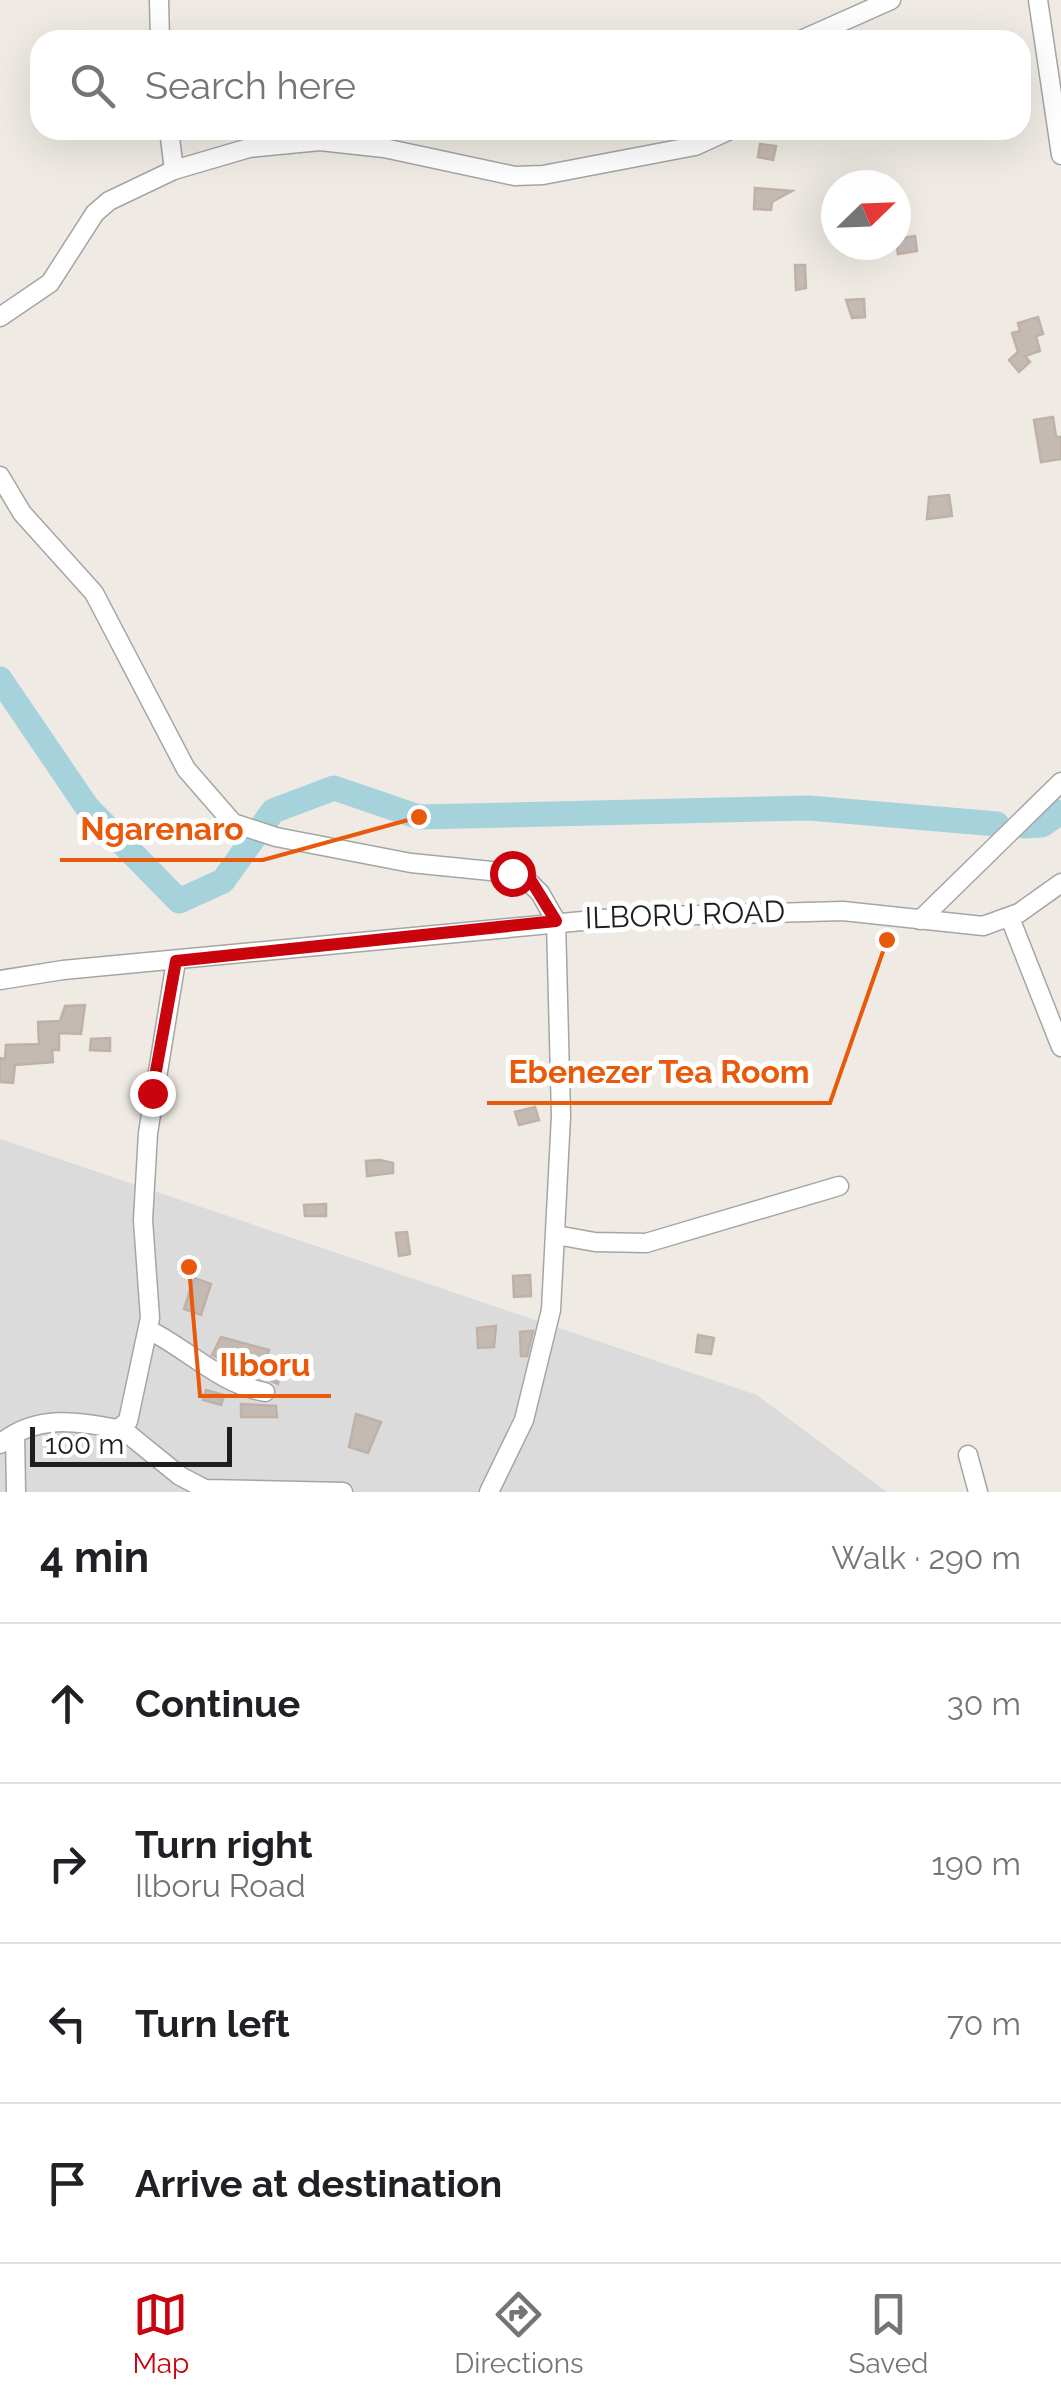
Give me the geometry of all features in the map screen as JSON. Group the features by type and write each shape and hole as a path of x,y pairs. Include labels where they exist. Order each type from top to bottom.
{"street":[{"path":"159,0 160,30"},
{"path":"823,30 891,0"},
{"path":"1038,0 1061,155"},
{"path":"170,140 174,170"},
{"path":"0,317 50,284 95,213 109,201 174,170 249,148 320,141 384,148 515,176 543,175 695,146 708,140"},
{"path":"0,476 22,512 94,592 186,769 233,824 276,838 411,863 521,874 540,892 556,921 561,1116 551,1310 538,1374 508,1462 489,1492"},
{"path":"920,920 1061,782"},
{"name":"ILBORU ROAD","path":"0,980 63,970 556,921 809,910 983,926 1010,918 1061,883"},
{"path":"1010,918 1061,1047"},
{"path":"122,1429 128,1421 148,1330 142,1220 148,1133 176,961"},
{"path":"556,1236 646,1243 839,1186"},
{"path":"148,1330 191,1352 231,1384 264,1392"},
{"path":"16,1492 8,1440 67,1420 122,1429 180,1476 205,1489 343,1492"},
{"path":"968,1456 978,1492"}],"shaded area":[{"path":"0,1139 757,1395 887,1492 0,1492"}],"building":[{"path":"760,144 776,146 773,160 758,157"},
{"path":"755,188 792,191 772,202 771,210 754,209"},
{"path":"915,236 917,251 911,252 911,237"},
{"path":"795,265 805,265 806,288 796,290"},
{"path":"864,299 865,317 852,318 846,300"},
{"path":"1038,317 1043,334 1036,336 1040,351 1025,356 1030,362 1019,372 1009,360 1018,352 1012,333 1020,331 1018,323"},
{"path":"1053,417 1056,437 1061,437 1061,459 1041,462 1034,420"},
{"path":"949,495 952,516 927,519 929,497"},
{"path":"85,1005 81,1034 59,1033 59,1050 52,1050 53,1062 15,1065 13,1083 0,1082 0,1058 5,1059 6,1045 39,1044 38,1022 60,1021 65,1006"},
{"path":"110,1038 110,1051 90,1050 91,1039"},
{"path":"535,1107 539,1120 519,1125 515,1112"},
{"path":"366,1161 393,1163 393,1173 367,1176"},
{"path":"326,1204 326,1216 305,1216 304,1205"},
{"path":"407,1232 410,1254 399,1256 396,1233"},
{"path":"530,1275 531,1296 514,1297 513,1276"},
{"path":"194,1278 211,1284 201,1315 184,1309"},
{"path":"496,1326 494,1347 478,1348 477,1328"},
{"path":"533,1331 527,1356 521,1356 520,1332"},
{"path":"698,1335 714,1338 711,1354 696,1352"},
{"path":"221,1337 269,1350 264,1369 280,1372 278,1384 212,1355"},
{"path":"206,1390 224,1395 221,1405 203,1400"},
{"path":"241,1404 276,1406 277,1417 241,1417"},
{"path":"356,1414 381,1422 368,1453 349,1447"}],"waterway":[{"path":"0,679 87,807 179,901 223,881 273,811 334,788 419,817 809,808 997,824"},
{"path":"1024,826 1042,825 1061,812"}],"place":[{"name":"Ngarenaro","path":"419,817"},
{"name":"Ebenezer Tea Room","path":"887,940"},
{"name":"Ilboru","path":"189,1267"}],"route":[{"path":"152,1093 176,961 556,921 530,879 512,873"}]}
